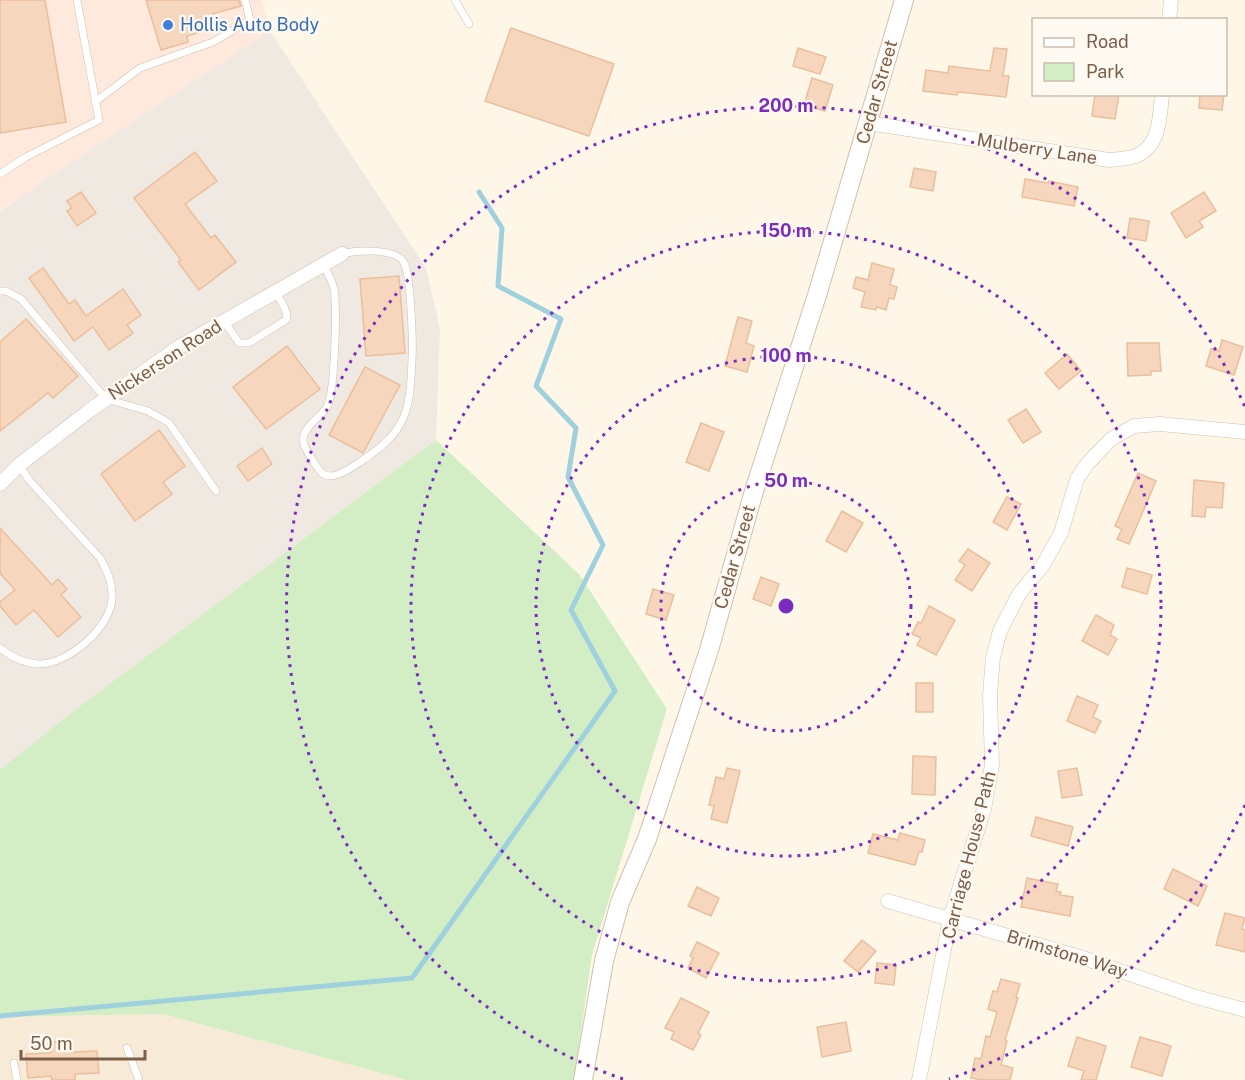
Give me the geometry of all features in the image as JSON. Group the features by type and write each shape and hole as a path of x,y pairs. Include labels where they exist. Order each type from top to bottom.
{"street":[{"name":"Cedar Street","path":"583,1080 604,961 620,902 647,839 710,650 754,491 818,292 904,0"},
{"path":"1169,18 1171,0"},
{"name":"Mulberry Lane","path":"868,123 1109,160 1138,155 1153,141 1158,127 1162,96"},
{"name":"Nickerson Road","path":"0,484 19,465 179,347 342,254"},
{"name":"Carriage House Path","path":"919,1080 950,919 984,809 992,765 990,695 993,657 1000,631 1019,594 1043,565 1061,533 1077,479 1087,464 1111,439 1134,426 1160,424 1245,432"},
{"name":"Brimstone Way","path":"888,901 1083,958 1196,997 1245,1010"}],"lane":[{"path":"0,174 27,157 99,120 77,0"},
{"path":"95,102 140,68 213,42 250,20 244,0"},
{"path":"455,0 469,24"},
{"path":"323,265 331,279 335,300 330,394 327,406 306,431 303,439 305,448 319,470 330,476 344,472 366,457 402,424 410,399 412,377 409,290 404,262 394,254 382,252 342,254"},
{"path":"0,291 6,291 21,298 106,399 148,411 169,423 216,491"},
{"path":"224,321 239,343 249,343 286,320 288,315 275,292"},
{"path":"0,648 11,657 40,664 64,657 90,639 101,627 112,599 108,572 100,558 29,480 19,465"},
{"path":"127,1048 139,1080"},
{"path":"14,1063 16,1080"}],"shaded area":[{"path":"0,0 262,0 270,31 59,170 0,212"},
{"path":"270,31 426,268 440,329 436,440 0,773 0,212 59,170"},
{"path":"163,1014 407,1080 0,1080 0,1017"}],"green space":[{"path":"436,440 579,574 667,709 592,955 574,1080 407,1080 163,1014 0,1017 0,770 79,707"}],"building":[{"path":"0,0 45,0 66,122 0,133"},
{"name":"Hollis Auto Body","path":"146,0 239,0 241,6 212,14 216,27 187,36 188,42 161,50"},
{"path":"511,28 614,64 589,136 485,101"},
{"path":"798,48 826,57 820,74 793,66"},
{"path":"994,48 1007,49 1003,76 1009,76 1006,97 923,91 926,70 948,73 949,66 990,71"},
{"path":"812,78 833,85 825,111 804,105"},
{"path":"1095,96 1119,96 1115,119 1092,116"},
{"path":"1200,96 1224,96 1222,110 1199,108"},
{"path":"195,152 217,181 185,204 211,238 215,235 236,262 199,290 178,262 181,260 134,198"},
{"path":"914,168 936,172 933,191 910,187"},
{"path":"1025,179 1078,187 1074,206 1022,197"},
{"path":"81,192 96,213 77,226 67,211 72,208 67,201"},
{"path":"1204,192 1216,211 1199,221 1203,227 1186,238 1171,213"},
{"path":"1130,218 1149,221 1146,241 1127,238"},
{"path":"872,263 894,269 890,285 897,287 894,299 889,298 886,310 877,307 876,310 861,307 865,292 853,288 856,277 868,280"},
{"path":"43,268 69,304 75,300 86,316 123,289 141,315 127,325 133,333 109,350 93,327 74,341 29,278"},
{"path":"399,276 405,353 366,356 360,279"},
{"path":"738,317 752,321 746,343 754,346 747,372 725,366"},
{"path":"26,319 78,376 53,398 48,393 0,431 0,342"},
{"path":"1222,340 1243,347 1234,375 1206,366 1211,349 1219,351"},
{"path":"1127,343 1159,343 1161,371 1151,371 1151,375 1128,376"},
{"path":"287,346 320,389 266,429 233,387"},
{"path":"1067,354 1081,371 1059,389 1045,373"},
{"path":"365,367 400,385 363,453 329,435"},
{"path":"1026,409 1041,432 1023,443 1008,420"},
{"path":"701,423 724,432 709,471 686,462"},
{"path":"159,430 185,466 163,482 172,494 135,521 101,474"},
{"path":"262,448 272,464 248,481 237,466"},
{"path":"1138,473 1156,481 1129,544 1117,539 1122,529 1115,526"},
{"path":"1194,480 1224,483 1222,508 1206,507 1205,517 1192,516"},
{"path":"1007,497 1021,504 1007,530 993,522"},
{"path":"842,511 863,523 846,552 826,541"},
{"path":"0,528 52,585 58,579 67,589 61,595 81,617 58,637 34,610 16,625 0,606 0,602 15,590 0,573"},
{"path":"968,549 990,563 972,591 955,580 965,565 959,561"},
{"path":"1127,568 1152,575 1147,594 1122,587"},
{"path":"761,577 779,584 771,606 753,599"},
{"path":"653,589 674,595 666,620 646,614"},
{"path":"929,606 955,620 936,655 917,645 921,638 912,634 918,622 921,623"},
{"path":"1096,615 1114,625 1110,635 1117,639 1108,655 1082,641"},
{"path":"916,683 933,683 933,712 916,712"},
{"path":"1077,696 1098,705 1093,717 1101,721 1095,733 1067,721"},
{"path":"913,756 936,757 935,795 912,794"},
{"path":"727,768 740,771 727,823 711,819 714,806 709,805 716,777 724,779"},
{"path":"1077,768 1082,795 1062,798 1058,771"},
{"path":"1036,817 1073,827 1068,846 1031,836"},
{"path":"900,833 925,840 915,865 868,853 873,834 898,840"},
{"path":"1173,869 1207,886 1198,906 1164,889"},
{"path":"1027,878 1058,884 1056,891 1061,892 1060,895 1073,897 1070,916 1021,907"},
{"path":"697,887 719,898 711,916 688,906"},
{"path":"1225,913 1245,918 1242,929 1245,930 1245,952 1216,945"},
{"path":"862,940 876,951 858,972 844,961"},
{"path":"697,942 719,953 706,978 688,968 693,958 690,956"},
{"path":"877,963 896,965 894,985 875,983"},
{"path":"1001,979 1020,984 1005,1040 1007,1041 1001,1065 1013,1068 1010,1080 971,1078 975,1058 981,1059 986,1036 990,1037 997,1012 988,1009 993,991 997,992"},
{"path":"681,998 709,1012 698,1033 701,1035 693,1050 671,1039 674,1032 665,1028"},
{"path":"846,1022 851,1051 822,1057 817,1027"},
{"path":"1077,1037 1106,1046 1096,1080 1081,1080 1084,1071 1068,1066"},
{"path":"1140,1037 1171,1046 1162,1076 1131,1067"},
{"path":"72,1040 73,1052 97,1051 99,1073 75,1074 75,1080 52,1080 51,1076 28,1078 26,1054 50,1053 49,1042"}],"waterway":[{"path":"0,1016 412,978 615,691 571,610 603,545 568,477 576,428 536,386 561,319 498,286 502,228 479,192"}],"place":[{"name":"Hollis Auto Body","path":"168,25"}]}
